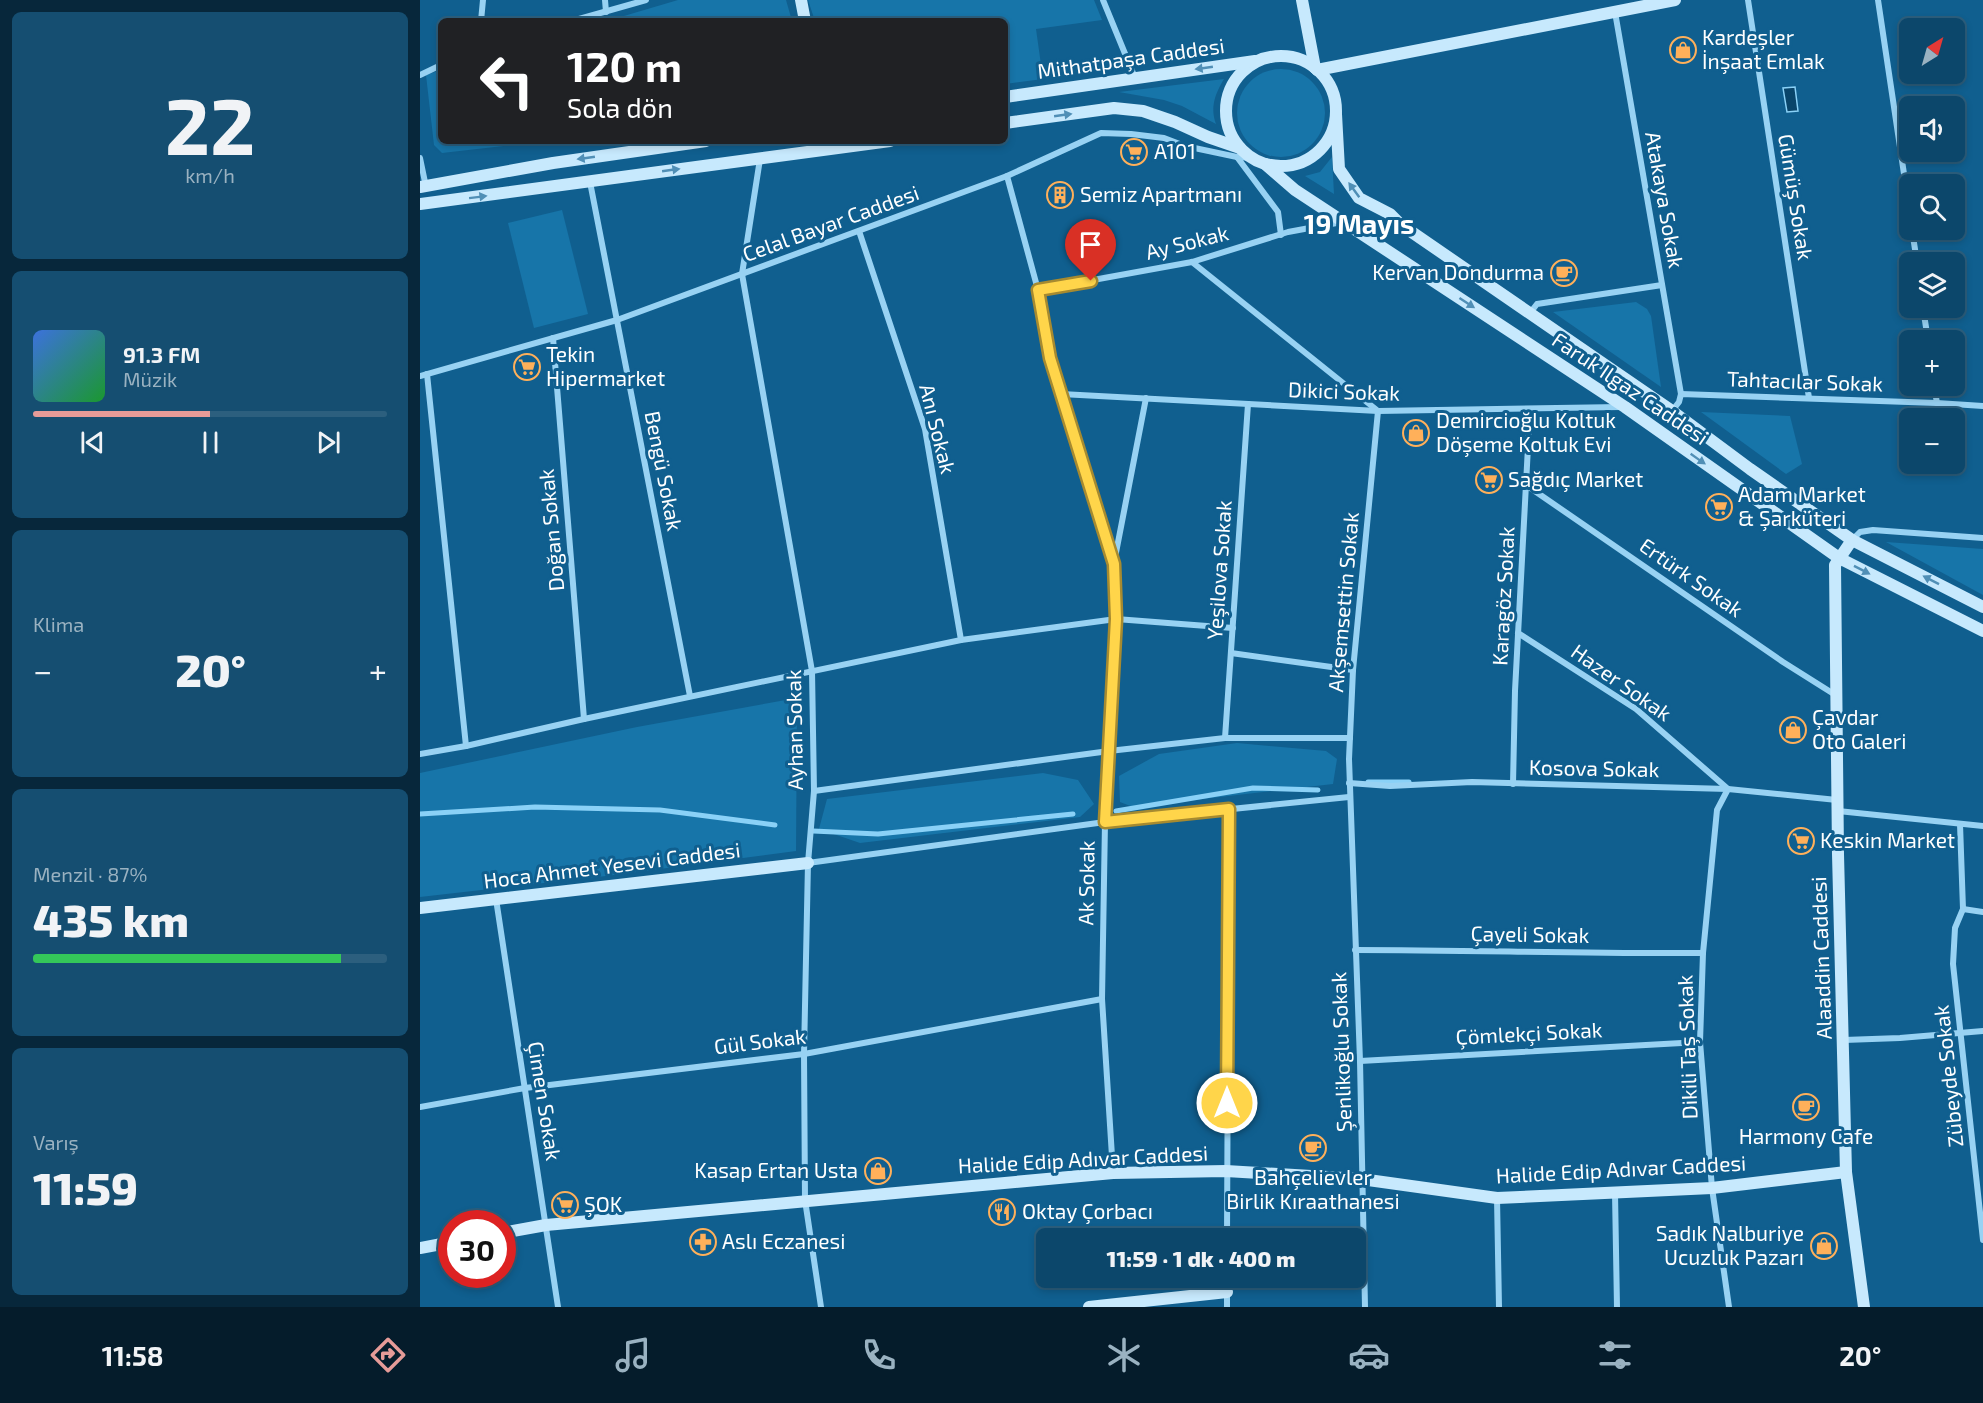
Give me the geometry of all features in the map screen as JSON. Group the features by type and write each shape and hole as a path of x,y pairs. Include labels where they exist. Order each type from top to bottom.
{"street":[{"path":"482,18 483,0"},
{"path":"605,0 606,12"},
{"path":"583,18 646,0"},
{"path":"801,0 804,18"},
{"path":"1103,0 1135,78"},
{"path":"1302,0 1316,69"},
{"path":"1316,69 1675,0"},
{"name":"Gümüş Sokak","path":"1748,0 1809,398"},
{"path":"1878,0 1904,174"},
{"name":"Atakaya Sokak","path":"1615,11 1681,393"},
{"path":"1008,123 1114,108 1143,111 1175,122 1239,153 1265,164 1281,166 1298,164 1313,156 1325,145 1333,130 1336,114 1334,98 1328,82 1316,69 1299,59 1280,56 1262,60 1246,69 1234,82 1228,98 1226,116 1239,153 1278,212 1281,235"},
{"name":"Mithatpaşa Caddesi","path":"1008,97 1262,60"},
{"path":"420,75 438,66"},
{"name":"Faruk Ilgaz Caddesi","path":"1336,114 1339,169 1359,198 1389,214 1400,224 1672,411 1852,540 1983,607"},
{"name":"Celal Bayar Caddesi","path":"423,375 617,320 1007,176 1101,133 1164,138 1185,146 1239,153"},
{"path":"420,158 423,187 553,163 685,144"},
{"path":"420,204 867,144"},
{"name":"Ayhan Sokak","path":"761,158 742,274 812,670 814,791 807,863 804,1054 805,1200 821,1307"},
{"name":"Faruk Ilgaz Caddesi","path":"1265,164 1294,190 1625,407 1839,558 1983,631"},
{"name":"Ak Sokak","path":"1007,176 1038,290 1050,358 1114,564 1116,619 1105,822 1102,999 1113,1173"},
{"name":"Bengü Sokak","path":"590,182 690,696"},
{"name":"Ay Sokak","path":"1038,290 1192,262 1288,232 1342,222"},
{"name":"Anı Sokak","path":"859,231 925,429 961,640"},
{"path":"1192,262 1378,411"},
{"path":"1530,314 1537,304 1662,285"},
{"name":"Doğan Sokak","path":"553,338 584,718"},
{"path":"423,375 466,746"},
{"path":"1672,411 1679,402 1681,393"},
{"name":"Tahtacılar Sokak","path":"1681,393 1983,406"},
{"name":"Dikici Sokak","path":"1061,394 1378,411 1625,407"},
{"path":"1936,396 1937,403"},
{"path":"1114,564 1146,398"},
{"name":"Yeşilova Sokak","path":"1225,738 1248,404"},
{"name":"Karagöz Sokak","path":"1513,784 1518,633 1530,409"},
{"name":"Akşemsettin Sokak","path":"1349,797 1353,670 1378,411"},
{"name":"Ertürk Sokak","path":"1526,485 1783,662 1838,696"},
{"path":"1852,540 1860,532 1873,530 1983,538"},
{"name":"Alaaddin Caddesi","path":"1852,540 1835,565 1838,805 1846,1172 1864,1307"},
{"path":"420,754 961,640 1116,619 1233,628"},
{"name":"Hazer Sokak","path":"1518,633 1636,709 1728,789"},
{"path":"1231,653 1353,670"},
{"path":"814,791 1109,751 1225,738 1350,738"},
{"name":"Kosova Sokak","path":"1349,783 1390,786 1472,782 1728,789 1983,826"},
{"name":"Dikili Taş Sokak","path":"1728,789 1718,810 1703,953 1700,1042 1712,1188 1729,1307"},
{"path":"807,863 1105,822 1349,797"},
{"name":"Şenlikoğlu Sokak","path":"1349,797 1360,1061 1365,1307"},
{"path":"1227,1228 1229,809"},
{"name":"Zübeyde Sokak","path":"1960,824 1963,909 1954,928 1953,964 1983,1240"},
{"name":"Hoca Ahmet Yesevi Caddesi","path":"420,908 807,863"},
{"name":"Çimen Sokak","path":"496,899 558,1307"},
{"path":"1963,909 1983,912"},
{"name":"Çayeli Sokak","path":"1355,950 1703,953"},
{"name":"Gül Sokak","path":"420,1107 525,1088 804,1054 1102,999"},
{"path":"1844,1040 1983,1031"},
{"name":"Çömlekçi Sokak","path":"1360,1061 1700,1042"},
{"name":"Halide Edip Adıvar Caddesi","path":"516,1230 546,1225 805,1200 1113,1173 1226,1171 1361,1179 1497,1198 1712,1188 1846,1172"},
{"path":"1614,1192 1617,1307"},
{"path":"1497,1198 1499,1307"},
{"path":"420,1248 438,1245"},
{"path":"1227,1288 1227,1307"},
{"path":"1089,1307 1227,1292"}],"shaded area":[{"path":"678,0 786,0 791,18 617,18"},
{"path":"808,0 1094,0 1102,20 1036,29 1043,79 1008,84 1008,18 814,18"},
{"path":"1281,69 1306,76 1318,88 1325,113 1318,138 1306,150 1281,157 1256,150 1244,138 1237,113 1244,88 1256,76"},
{"path":"438,71 438,144 520,144 442,153 434,145 426,75"},
{"path":"1224,79 1214,101 1213,112 1216,124 1182,106 1164,100 1119,92"},
{"path":"1795,87 1798,111 1787,112 1783,88"},
{"path":"1332,157 1334,194 1305,176 1320,172"},
{"path":"562,210 588,314 534,328 508,223"},
{"path":"1636,302 1647,309 1651,316 1661,387 1553,312"},
{"path":"1701,412 1790,416 1802,464 1786,474"},
{"path":"1886,542 1983,549 1983,595"},
{"path":"797,698 796,851 420,897 420,773 637,727"},
{"path":"1237,743 1326,751 1337,759 1333,784 1133,807 1120,802 1119,776 1159,754"},
{"path":"1043,773 1078,780 1094,804 1080,817 860,843 819,829 827,799"}],"waterway":[{"path":"1368,782 1409,782"},
{"path":"1116,811 1253,788 1318,790"},
{"path":"420,814 535,807 660,810 775,825"},
{"path":"813,831 878,834 1073,814"}],"place":[{"name":"Kardeşler İnşaat Emlak","path":"1683,50"},
{"name":"A101","path":"1134,152"},
{"name":"Semiz Apartmanı","path":"1060,195"},
{"name":"Kervan Dondurma","path":"1564,273"},
{"name":"Tekin Hipermarket","path":"527,367"},
{"name":"Demircioğlu Koltuk Döşeme Koltuk Evi","path":"1416,433"},
{"name":"Sağdıç Market","path":"1489,480"},
{"name":"Adam Market & Şarküteri","path":"1719,507"},
{"name":"Çavdar Oto Galeri","path":"1793,730"},
{"name":"Keskin Market","path":"1801,841"},
{"name":"Harmony Cafe","path":"1806,1107"},
{"name":"Bahçelievler Birlik Kıraathanesi","path":"1313,1148"},
{"name":"Kasap Ertan Usta","path":"878,1171"},
{"name":"ŞOK","path":"565,1205"},
{"name":"Oktay Çorbacı","path":"1002,1212"},
{"name":"Aslı Eczanesi","path":"703,1242"},
{"name":"Sadık Nalburiye Ucuzluk Pazarı","path":"1824,1246"}],"district":[{"name":"19 Mayıs","path":"1359,225"}],"route":[{"path":"1091,281 1038,290 1050,358 1114,564 1116,619 1105,822 1229,809 1227,1103"}]}
